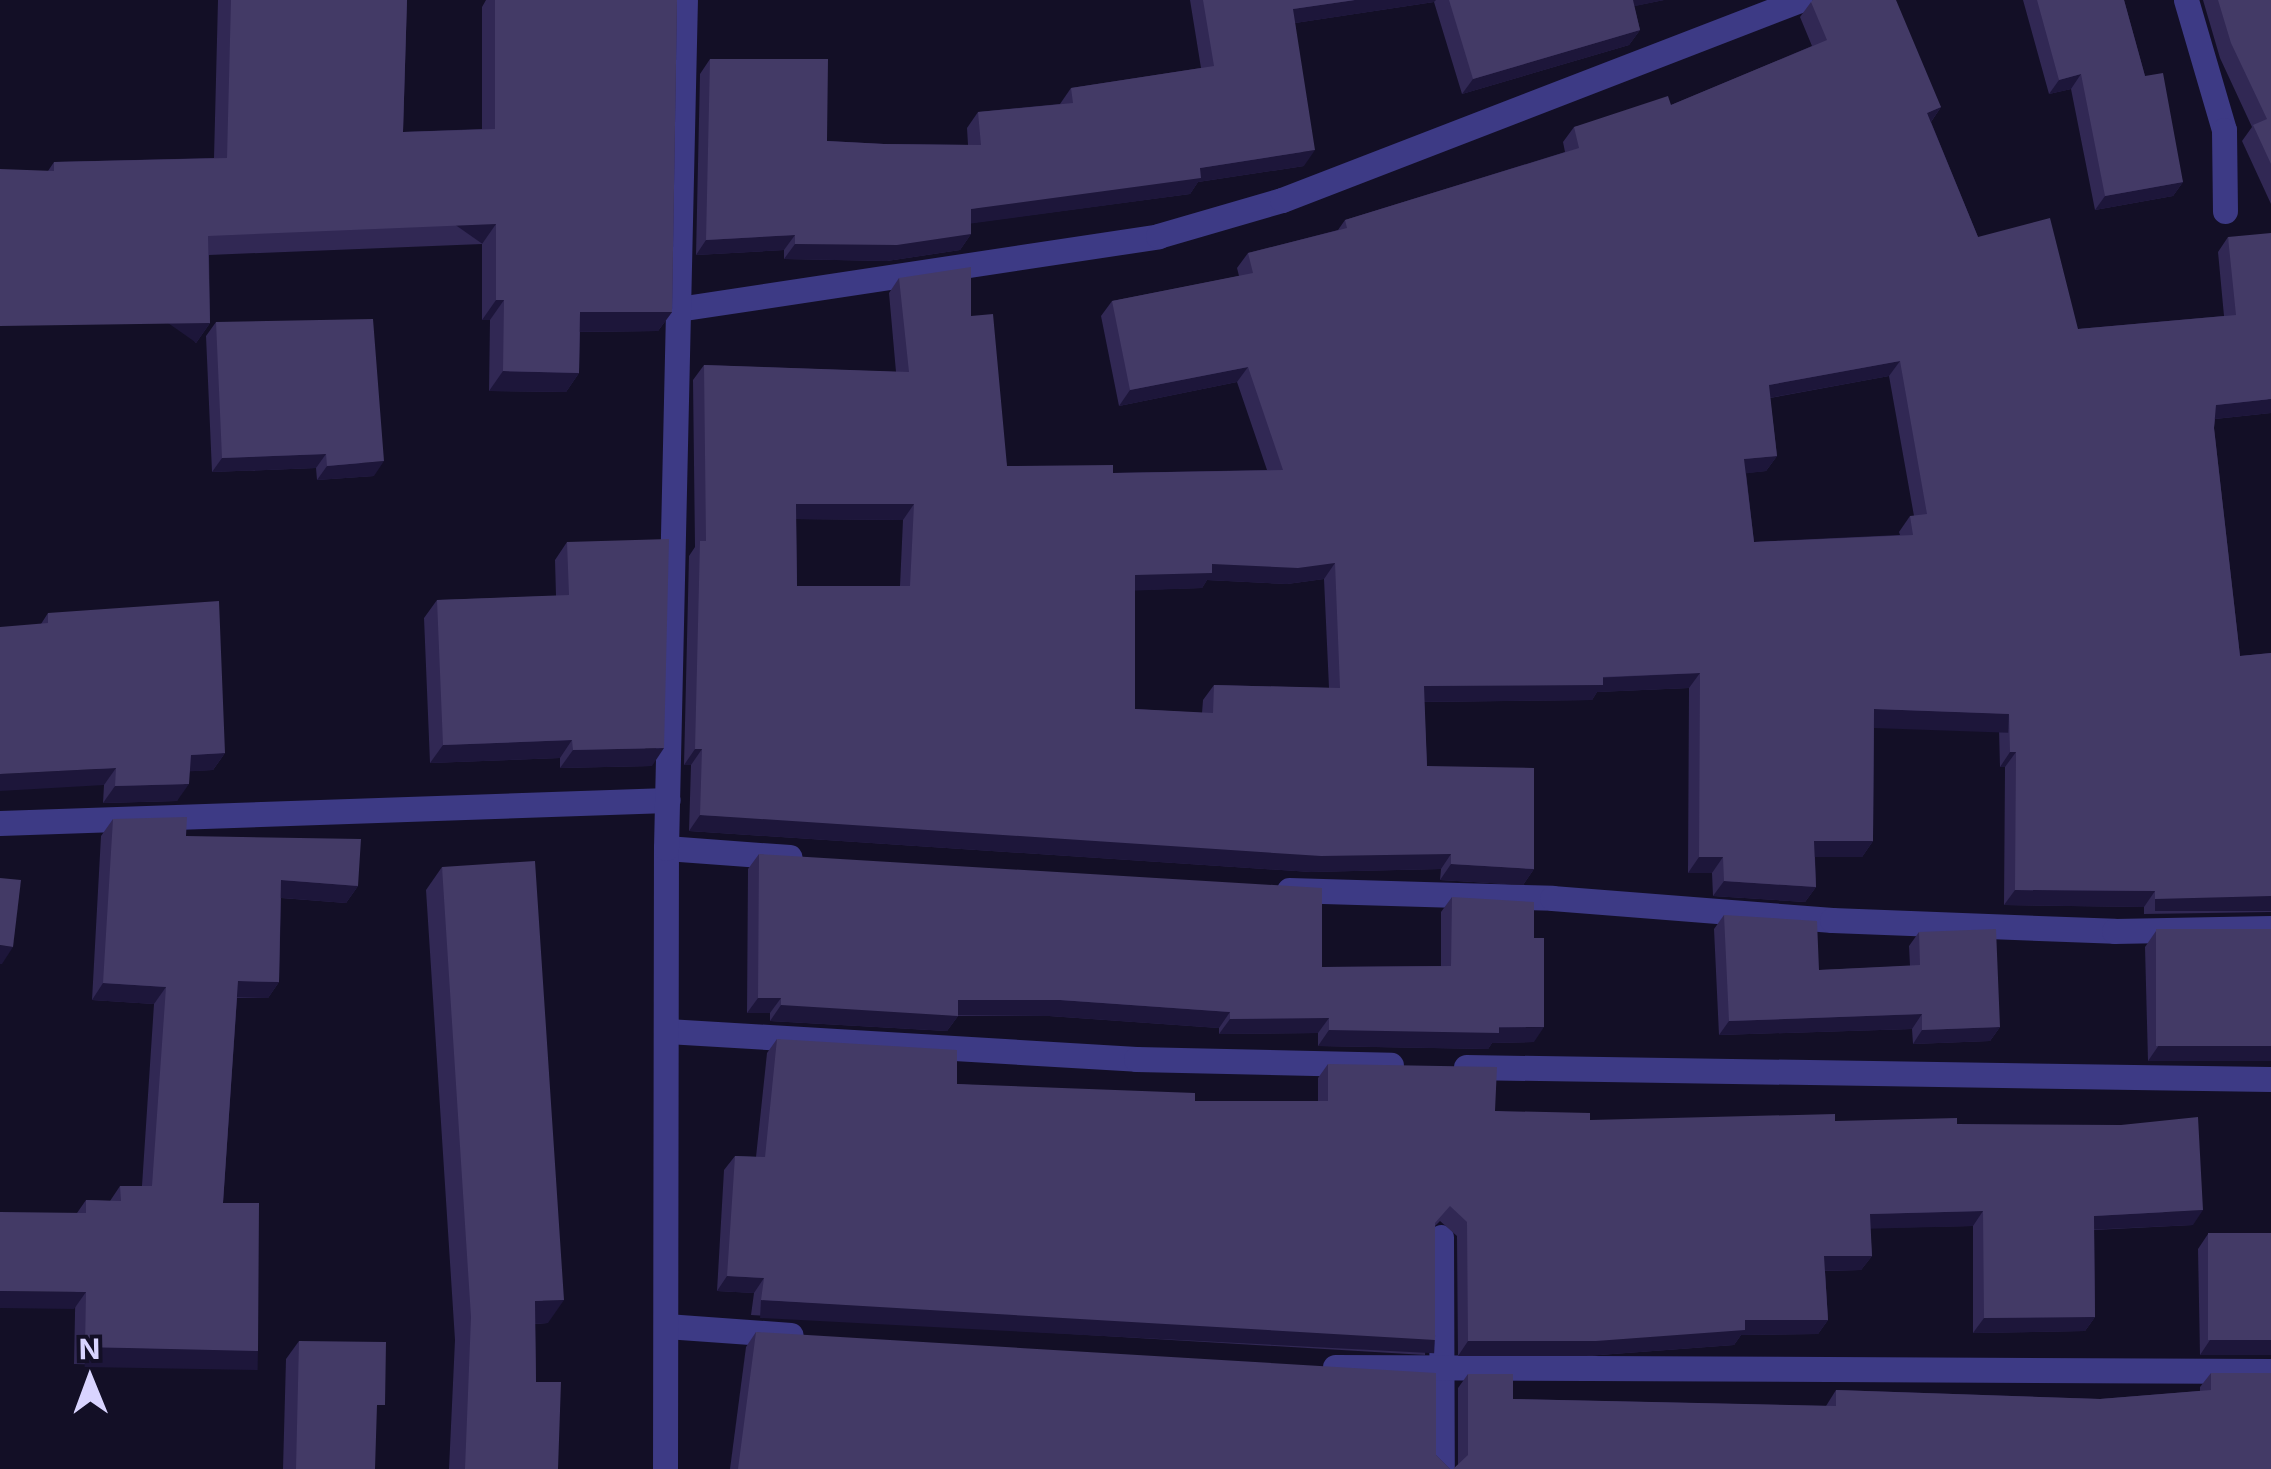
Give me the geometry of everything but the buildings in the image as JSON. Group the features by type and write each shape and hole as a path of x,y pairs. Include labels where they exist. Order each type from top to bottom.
{"street":[{"path":"666,1469 666,848 684,0"},
{"path":"678,309 1158,236 1282,200 1800,0"},
{"path":"2186,0 2224,130 2226,211"},
{"path":"0,824 668,800"},
{"path":"666,848 820,859"},
{"path":"1266,890 1552,898 1907,923 2271,928"},
{"path":"667,1031 1136,1059 2271,1079"},
{"path":"1442,1237 1442,1469"},
{"path":"666,1326 822,1337"},
{"path":"1307,1366 1443,1372 2271,1371"}]}
